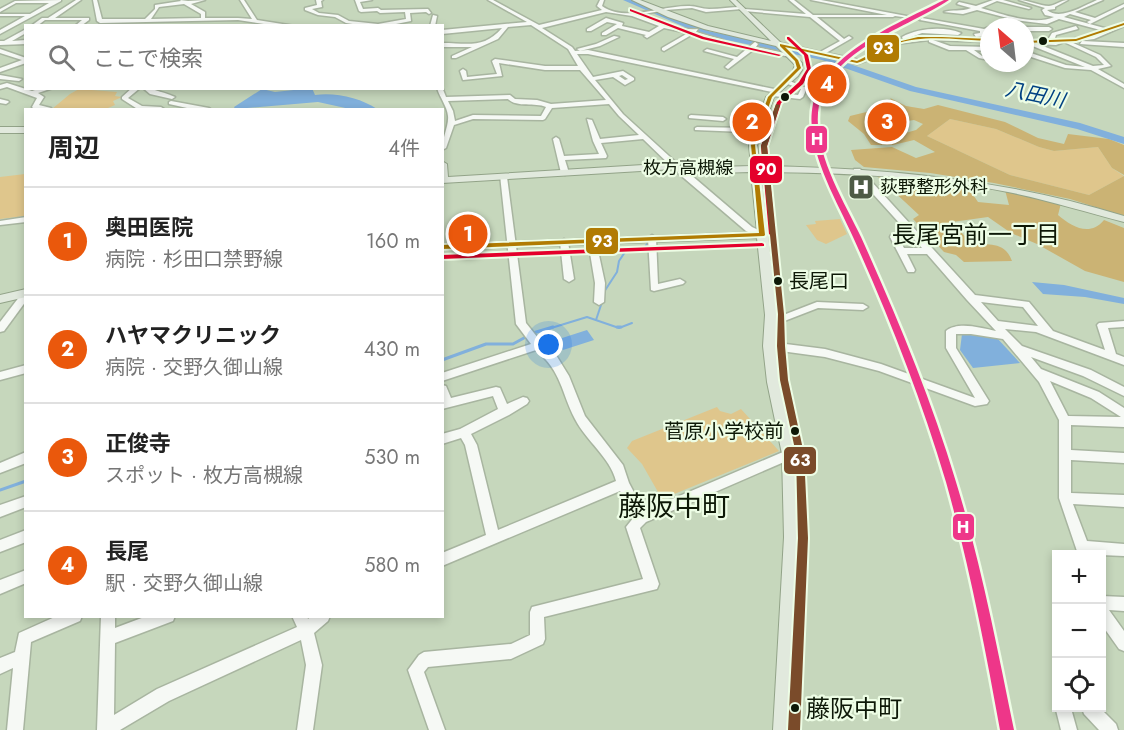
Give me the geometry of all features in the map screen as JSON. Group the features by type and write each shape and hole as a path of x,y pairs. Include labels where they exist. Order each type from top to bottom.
{"main road":[{"path":"635,0 702,27 755,44 786,50"},
{"path":"733,0 797,61 799,69 773,92 753,145 771,323 770,346 774,382 797,456 783,730"},
{"path":"0,130 24,130"},
{"name":"枚方高槻線","path":"444,180 678,168 857,171 919,175 998,186 1067,202 1124,219"},
{"path":"444,247 762,235"},
{"path":"0,299 24,294"}],"street":[{"path":"49,19 79,0"},
{"path":"95,0 100,21 203,19 255,20 280,24"},
{"path":"142,0 158,0"},
{"path":"150,20 157,6 203,0"},
{"path":"242,0 255,20"},
{"path":"321,0 318,0 320,6 307,9 318,14 336,16 348,22 367,24"},
{"path":"378,9 361,10 357,1 372,0 378,9 380,12 428,10 432,14 432,24"},
{"path":"490,0 535,25 573,51 582,68 610,102 645,137 749,229 762,235"},
{"path":"602,0 599,6 606,11"},
{"path":"687,0 692,7"},
{"path":"791,0 846,40 821,54"},
{"path":"813,0 910,17"},
{"path":"953,21 968,16 976,8 997,0 1038,11 1020,18"},
{"path":"1026,0 1095,19"},
{"path":"1066,0 1044,9 1047,14 1084,24 1118,28 1124,34"},
{"path":"1036,22 1052,22 1101,0"},
{"path":"0,32 57,1"},
{"path":"1,12 15,2 57,1"},
{"path":"185,2 203,19"},
{"path":"958,3 1014,18"},
{"path":"1113,3 1124,5"},
{"path":"987,4 1028,15"},
{"path":"1084,24 1124,5"},
{"path":"619,20 657,10 692,7 706,11 743,9 812,16 892,16"},
{"path":"1,12 44,9"},
{"path":"444,32 561,22 606,11 631,15 663,26 678,27 720,40"},
{"path":"1,12 35,15"},
{"path":"383,24 409,20 407,12"},
{"path":"859,17 862,13 875,13"},
{"path":"953,21 949,13 968,16"},
{"path":"549,15 561,22"},
{"path":"968,16 974,27"},
{"path":"36,24 44,19 87,19 80,24"},
{"path":"59,24 66,19"},
{"path":"150,20 203,19"},
{"path":"922,19 974,27"},
{"path":"573,51 598,45 616,37 604,34 587,29 606,20 621,24 604,34"},
{"path":"938,20 953,21 980,28"},
{"path":"1036,22 1056,34"},
{"path":"0,24 14,25"},
{"path":"1068,25 1100,35"},
{"path":"617,26 648,35 663,26"},
{"path":"454,57 496,38 505,27"},
{"path":"664,49 702,27"},
{"path":"909,41 903,37 943,28 980,34"},
{"path":"1056,43 1052,38 1056,34 1076,28"},
{"path":"1034,42 1067,42 1100,35 1118,28"},
{"path":"1034,29 1049,29"},
{"path":"469,30 478,45"},
{"path":"3,43 24,31"},
{"path":"14,37 24,37"},
{"path":"928,40 949,48 980,49"},
{"path":"728,67 755,44 861,62 879,49 909,41 980,40"},
{"path":"3,43 24,42"},
{"path":"1067,42 1124,45"},
{"path":"1034,57 1064,68 1095,69 1108,66 1098,56 1067,42"},
{"path":"444,45 478,45"},
{"path":"1034,45 1095,69 1124,86"},
{"path":"966,48 980,56"},
{"path":"573,51 615,57 800,97 804,88 787,82"},
{"path":"707,51 741,57"},
{"path":"2,53 24,60"},
{"path":"463,70 465,79 500,75 495,61 544,68 582,68"},
{"path":"1034,61 1047,62"},
{"path":"0,70 24,62"},
{"path":"0,66 22,71"},
{"path":"1106,75 1123,74"},
{"path":"591,79 614,75"},
{"path":"0,77 19,79"},
{"path":"0,87 7,85 32,93 40,97 35,107 48,108"},
{"path":"32,93 43,90"},
{"path":"134,90 124,98 141,108"},
{"path":"148,90 172,100 202,108"},
{"path":"162,108 172,100 173,90"},
{"path":"441,90 450,112 444,140"},
{"path":"443,99 510,97 513,101 544,102 550,106 610,102"},
{"path":"543,118 550,106"},
{"path":"448,125 472,117 543,118 551,121"},
{"path":"691,117 722,117 725,129"},
{"path":"562,158 603,156 589,120"},
{"path":"697,129 746,130 756,138"},
{"path":"596,141 645,137"},
{"path":"556,139 565,173"},
{"path":"857,171 1043,379 1065,420 1065,498 1084,550"},
{"path":"503,177 521,324 552,358 565,379 580,418 619,469 623,484 641,518"},
{"path":"0,223 24,219"},
{"path":"894,237 911,270"},
{"path":"652,238 654,288 680,282"},
{"path":"592,240 600,283 598,302"},
{"path":"564,242 569,279"},
{"path":"901,251 929,251"},
{"path":"0,329 24,297"},
{"path":"970,298 1026,304 1049,334"},
{"path":"771,323 818,305 863,307"},
{"path":"994,324 1037,329 1124,361"},
{"path":"1112,357 1102,326 1124,324"},
{"path":"770,346 825,353 880,368 975,402 983,401 951,348 951,331 963,328 1006,336"},
{"path":"444,376 533,338"},
{"path":"1018,349 1087,373 1124,392"},
{"path":"0,376 24,370"},
{"path":"1034,371 1095,395 1124,414"},
{"path":"445,405 496,391 505,412"},
{"path":"444,438 464,432 523,401"},
{"path":"1065,420 1124,423"},
{"path":"464,432 471,445 494,539"},
{"path":"1066,454 1124,458"},
{"path":"436,730 416,670 424,660 511,651 538,639 537,612 652,584 633,527 641,518 797,456"},
{"path":"0,468 24,458"},
{"path":"444,559 623,484"},
{"path":"1065,498 1124,501"},
{"path":"0,511 24,502"},
{"path":"0,546 24,537"},
{"path":"1106,550 1124,550"},
{"path":"0,587 24,577"},
{"path":"1106,603 1124,604"},
{"path":"15,730 24,638 70,618"},
{"path":"106,730 108,618"},
{"path":"109,638 163,618"},
{"path":"106,730 163,695 302,623 317,618"},
{"path":"1106,620 1124,644"},
{"path":"302,623 314,665 305,730"},
{"path":"0,666 22,657"},
{"path":"1064,712 1069,730"},
{"path":"1094,712 1110,730"}],"shaded area":[{"path":"77,90 92,90 117,92 115,96 122,97 113,101 115,105 108,108 53,108"},
{"path":"890,98 906,106 924,109 938,105 1005,122 1038,138 1064,144 1068,134 1109,139 1124,145 1124,175 1112,168 1098,147 1054,151 996,129 950,119 927,136 1010,175 1089,195 1124,176 1124,216 1070,199 994,183 930,173 864,167 855,160 851,150 892,147 916,158 935,152 914,140 893,145 871,145 864,134 848,121 850,116 895,105","holes":["881,113 892,113 903,118 895,123 914,120 923,124 916,130 895,136 866,122 866,118"]},
{"path":"950,119 996,129 1054,151 1098,147 1112,168 1124,176 1089,195 1010,175 927,136"},
{"path":"24,174 24,216 0,219 0,177"},
{"path":"876,175 965,183 978,202 1009,205 1005,190 1061,203 1058,215 1081,228 1093,228 1104,220 1124,228 1124,282 1085,271 1037,244 1011,233 988,217 952,222 970,242 994,245 1004,249 1012,261 964,262 956,255 944,252 913,219 919,215"},
{"path":"840,219 847,234 826,244 817,240 806,225 816,224 815,221"},
{"path":"717,407 720,411 731,414 741,409 779,451 662,499 642,464 627,448 632,441"}],"water":[{"path":"260,90 275,92 313,90 315,95 331,94 348,97 375,108 345,108 318,102 234,107"},
{"path":"1032,282 1064,285 1124,298 1124,304 1085,297 1043,294"},
{"path":"587,330 594,340 563,350 556,340"},
{"path":"962,334 997,338 1020,363 973,368 960,350"}],"waterway":[{"name":"八田川","path":"627,0 706,33 824,58 913,89 1080,126 1124,141"},
{"path":"604,292 617,272 619,261 625,252 643,250 647,244"},
{"path":"596,320 602,302"},
{"path":"548,329 587,317 619,328 632,323"},
{"path":"444,359 486,344 513,344 533,333 553,327"},
{"path":"0,490 24,482"}],"tunnel":[{"path":"910,17 922,19"}],"transit line":[{"name":"H","path":"947,0 870,42 835,69 823,86 816,104 815,121 821,156 827,173 896,328 941,451 975,574 1007,730"},
{"name":"90","path":"631,10 703,38 779,55"},
{"name":"93","path":"1034,42 1076,40 1124,24"},
{"name":"90","path":"772,234 764,146 779,102 801,83 809,69 806,55 788,38"},
{"name":"93","path":"781,45 857,62 890,45 906,40 942,38 980,40"},
{"name":"93","path":"762,235 753,145 770,97 799,68 797,61 781,45"},
{"name":"63","path":"778,105 764,146 781,314 784,380 800,454 803,538 794,730"},
{"name":"93","path":"444,247 762,235"},
{"name":"90","path":"444,257 762,245"}],"place":[{"name":"長尾","path":"827,84"},
{"name":"ハヤマクリニック","path":"752,122"},
{"name":"正俊寺","path":"887,122"},
{"name":"荻野整形外科","path":"861,187"},
{"name":"奥田医院","path":"468,234"},
{"name":"長尾口","path":"778,281"},
{"name":"菅原小学校前","path":"795,431"},
{"name":"藤阪中町","path":"795,708"}],"district":[{"name":"長尾宮前一丁目","path":"976,234"},
{"name":"藤阪中町","path":"674,506"}]}
